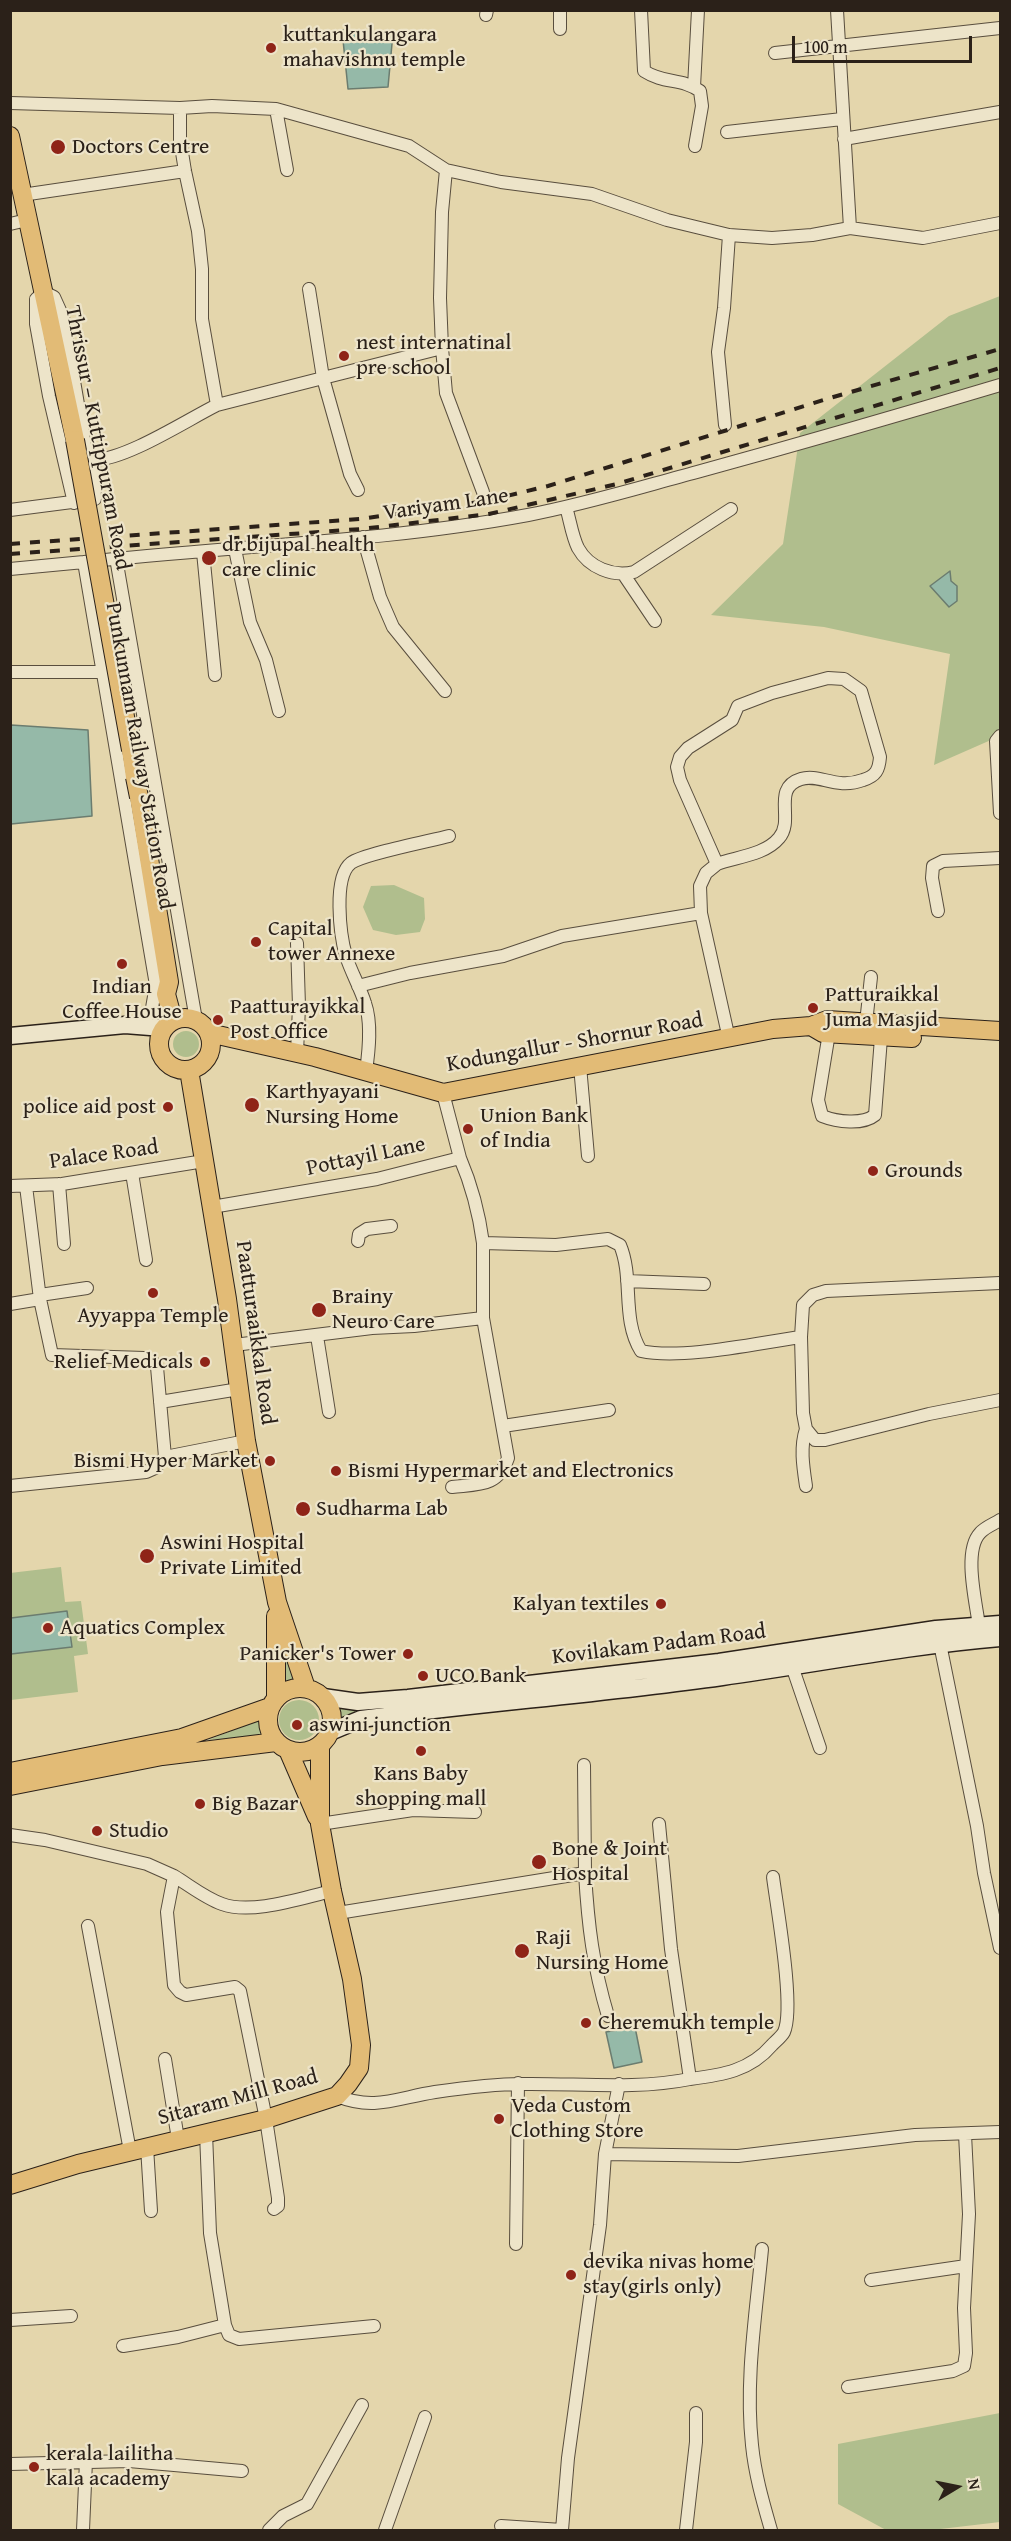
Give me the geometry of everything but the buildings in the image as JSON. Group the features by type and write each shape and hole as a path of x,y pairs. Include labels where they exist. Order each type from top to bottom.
{"main road":[{"name":"Thrissur – Kuttippuram Road","path":"10,136 22,195 19,222 44,292 75,440 131,750 169,982 166,994 179,1022"},
{"name":"Kodungallur - Shornur Road","path":"209,1033 297,1053 443,1093 773,1029 811,1026 827,1020 1000,1030"},
{"path":"11,1035 124,1025 140,1028 179,1022 204,1025 209,1033 210,1052 206,1061 189,1070 177,1069 162,1057 159,1045 179,1022"},
{"path":"811,1026 829,1034 1000,1043"},
{"name":"Paatturaaikkal Road","path":"189,1070 213,1207 246,1441 277,1602"},
{"path":"277,1602 306,1688"},
{"path":"277,1602 273,1703 268,1725 282,1746 320,1824"},
{"name":"Kovilakam Padam Road","path":"325,1739 361,1719 636,1688 792,1666 979,1626 1000,1624"},
{"name":"Kovilakam Padam Road","path":"322,1697 357,1702 419,1697 938,1636 1000,1638"},
{"path":"16,1778 148,1752 273,1703 284,1692 295,1688 306,1688 322,1697 331,1713 325,1739 310,1751 298,1752 282,1746 169,1755 148,1752"},
{"name":"Sitaram Mill Road","path":"10,2185 78,2164 266,2119 337,2096 358,2068 361,2045 352,1979 320,1824 325,1739"}],"street":[{"path":"560,10 560,29"},
{"path":"640,10 644,71 656,79 690,84 700,91 702,106 695,146"},
{"path":"694,87 698,10"},
{"path":"837,10 850,228"},
{"path":"776,53 1000,28"},
{"path":"10,104 276,109 410,146 446,170 501,182 592,194 667,220 729,235 772,238 812,235 850,228 923,238 1000,223"},
{"path":"180,108 180,140 198,231 202,269 202,319 217,405"},
{"path":"276,109 287,170"},
{"path":"844,139 1000,112"},
{"path":"727,132 842,119"},
{"path":"446,170 442,213 440,298 446,393 483,492"},
{"path":"22,195 185,171"},
{"path":"725,425 718,352 724,308 729,235"},
{"path":"309,289 323,378 350,474 358,490"},
{"path":"74,503 36,324 36,299 44,292 54,297 63,317 85,445 88,455 94,459 104,459 131,450 217,405 442,348"},
{"name":"Variyam Lane","path":"84,562 464,526 566,507 774,452 1000,385"},
{"path":"10,510 94,499 94,459"},
{"path":"566,507 579,549 605,572 624,575 634,572 731,509"},
{"path":"363,537 380,597 393,627 445,691"},
{"path":"235,549 250,622 266,660 279,711"},
{"path":"203,552 215,675"},
{"path":"116,558 181,935 179,1022"},
{"path":"10,569 84,562"},
{"name":"Punkunnam Railway Station Road","path":"84,562 156,985 152,1008 140,1028"},
{"path":"624,575 655,621"},
{"path":"10,672 103,672"},
{"path":"717,864 680,780 677,767 680,757 688,748 732,720 738,706 764,696 828,678 844,679 861,691 880,757 879,768 873,777 851,785 803,778 791,783 784,794 785,820 781,837 771,846 758,852 717,864 706,873 700,886 701,913 729,1039"},
{"path":"1000,736 996,741 1000,813"},
{"path":"123,789 155,783"},
{"path":"366,1071 369,1049 366,1004 341,935 341,890 344,870 353,861 370,855 449,836"},
{"path":"938,911 932,878 933,866 943,861 1000,858"},
{"path":"358,986 410,973 503,956 562,936 701,913"},
{"path":"297,943 299,1006 297,1053"},
{"path":"866,1023 871,977"},
{"path":"829,1034 818,1100 822,1116 832,1120 868,1120 875,1115 881,1038"},
{"path":"580,1066 588,1156"},
{"name":"Pottayil Lane","path":"213,1207 376,1179 460,1158 443,1093"},
{"path":"452,1487 485,1483 497,1479 504,1470 508,1458 483,1318 483,1243 479,1215 470,1181 460,1158"},
{"name":"Palace Road","path":"10,1186 59,1184 204,1161"},
{"path":"132,1173 146,1260"},
{"path":"59,1184 64,1244"},
{"path":"26,1186 40,1297 52,1355 144,1358 152,1361 157,1367 165,1456"},
{"path":"358,1241 360,1234 367,1229 391,1226"},
{"path":"483,1243 556,1245 608,1239 620,1245 625,1258 633,1338 641,1351 686,1352 801,1337"},
{"path":"627,1281 704,1284"},
{"path":"1000,1283 826,1291 813,1295 803,1305 801,1337 803,1413 806,1429 815,1440 825,1440 929,1414 1000,1400"},
{"path":"10,1304 87,1288"},
{"path":"234,1345 372,1328 483,1318"},
{"path":"317,1336 329,1412"},
{"path":"160,1402 240,1389"},
{"path":"503,1426 609,1410"},
{"path":"806,1429 802,1440 806,1485"},
{"path":"10,1486 146,1472 155,1468 165,1456 246,1441"},
{"path":"979,1626 971,1558 973,1543 981,1531 1000,1521"},
{"path":"938,1636 1000,1948"},
{"path":"792,1666 820,1748"},
{"path":"584,1765 585,1874 589,1937 596,1976 608,2016"},
{"path":"320,1824 413,1810 475,1812"},
{"path":"659,1824 671,1949 690,2079"},
{"path":"10,1835 45,1840 147,1864 174,1876 221,1904 236,1908 266,1906 332,1891"},
{"path":"338,1913 585,1874"},
{"path":"174,1876 167,1912 174,1985 186,1995 235,1987 240,1992 266,2119 278,2198 278,2206 274,2209"},
{"path":"337,2096 355,2103 375,2104 434,2092 518,2084 661,2084 722,2076 746,2067 769,2049 784,2032 789,2007 773,1877"},
{"path":"88,1926 151,2211"},
{"path":"165,2059 178,2139"},
{"path":"516,2244 518,2084"},
{"path":"501,2526 562,2530 568,2458 600,2225 605,2154 619,2084"},
{"path":"605,2154 738,2156 915,2134 1000,2132"},
{"path":"206,2133 210,2233 225,2325 229,2335 239,2339 374,2326"},
{"path":"848,2387 953,2371 964,2366 969,2214 965,2134"},
{"path":"762,2249 750,2382 751,2424 757,2480 771,2530"},
{"path":"871,2280 966,2266"},
{"path":"10,2320 71,2316"},
{"path":"123,2346 178,2337 225,2325"},
{"path":"269,2530 283,2516 307,2504 362,2405"},
{"path":"686,2530 696,2442 696,2413"},
{"path":"385,2530 424,2417"},
{"path":"83,2530 86,2461"},
{"path":"10,2464 129,2461 242,2471"}],"shaded area":[{"path":"342,30 393,33 388,87 348,89"},
{"path":"1000,296 1000,736 934,765 950,654 824,627 711,615 783,544 800,433 949,316"},
{"path":"950,571 951,581 957,586 957,601 949,607 930,586"},
{"path":"11,725 88,730 92,816 11,824"},
{"path":"394,885 424,898 425,919 420,932 396,935 373,930 363,907 371,886"},
{"path":"186,1031 195,1035 199,1044 195,1053 186,1057 177,1053 173,1044 177,1035"},
{"name":"Aquatics Complex","path":"61,1567 65,1602 81,1601 88,1654 74,1656 78,1692 11,1700 10,1573"},
{"path":"67,1611 72,1647 11,1654 11,1618"},
{"path":"281,1631 296,1682 286,1684"},
{"path":"299,1700 307,1701 313,1706 318,1712 318,1728 313,1734 307,1739 299,1740 291,1739 285,1734 280,1728 279,1720 280,1712 285,1706 291,1701"},
{"path":"336,1707 370,1710 338,1721"},
{"path":"260,1720 263,1736 208,1740"},
{"path":"635,2027 642,2062 614,2068 606,2032"},
{"path":"1000,2413 1000,2522 932,2530 886,2530 838,2504 838,2444"}],"railway":[{"path":"10,544 360,519 486,501 548,486 830,398 1000,349"},
{"path":"10,554 361,529 489,514 617,484 1000,368"}],"place":[{"name":"kuttankulangara mahavishnu temple","path":"271,48"},
{"name":"Doctors Centre","path":"58,147"},
{"name":"nest internatinal pre school","path":"344,356"},
{"name":"dr.bijupal health care clinic","path":"209,558"},
{"name":"Capital tower Annexe","path":"256,942"},
{"name":"Indian Coffee House","path":"122,964"},
{"name":"Patturaikkal Juma Masjid","path":"813,1008"},
{"name":"Paatturayikkal Post Office","path":"218,1020"},
{"name":"Karthyayani Nursing Home","path":"252,1105"},
{"name":"police aid post","path":"168,1107"},
{"name":"Union Bank of India","path":"468,1129"},
{"name":"Grounds","path":"873,1171"},
{"name":"Ayyappa Temple","path":"153,1293"},
{"name":"Brainy Neuro Care","path":"319,1310"},
{"name":"Relief Medicals","path":"205,1362"},
{"name":"Bismi Hyper Market","path":"270,1461"},
{"name":"Bismi Hypermarket and Electronics","path":"336,1471"},
{"name":"Sudharma Lab","path":"303,1509"},
{"name":"Aswini Hospital Private Limited","path":"147,1556"},
{"name":"Kalyan textiles","path":"661,1604"},
{"name":"Aquatics Complex","path":"48,1628"},
{"name":"Panicker's Tower","path":"408,1654"},
{"name":"UCO Bank","path":"423,1676"},
{"name":"aswini junction","path":"297,1725"},
{"name":"Kans Baby shopping mall","path":"421,1751"},
{"name":"Big Bazar","path":"200,1804"},
{"name":"Studio","path":"97,1831"},
{"name":"Bone & Joint Hospital","path":"539,1862"},
{"name":"Raji Nursing Home","path":"522,1951"},
{"name":"Cheremukh temple","path":"586,2023"},
{"name":"Veda Custom Clothing Store","path":"499,2119"},
{"name":"devika nivas home stay(girls only)","path":"571,2275"},
{"name":"kerala lailitha kala academy","path":"34,2467"}]}
